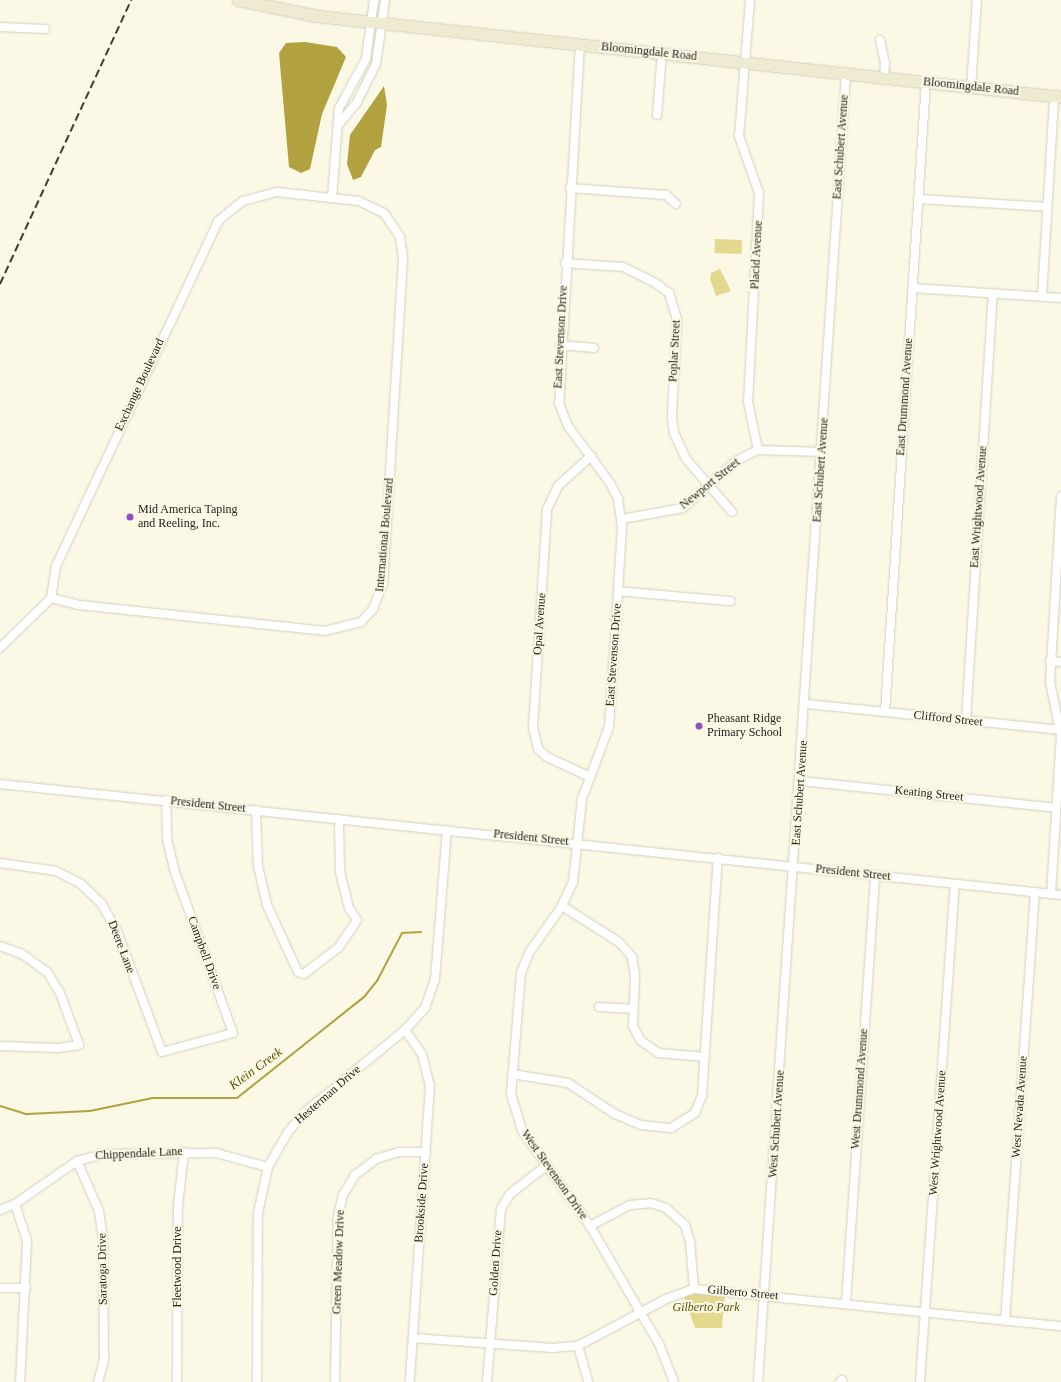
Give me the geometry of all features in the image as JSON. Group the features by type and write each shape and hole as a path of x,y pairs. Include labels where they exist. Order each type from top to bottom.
{"main road":[{"name":"Bloomingdale Road","path":"238,0 283,11 1058,97"}],"street":[{"path":"338,125 357,102 373,71 378,22 374,0"},
{"path":"332,198 339,108 366,59 385,0"},
{"name":"Placid Avenue","path":"750,0 739,136 759,193 748,402 758,450"},
{"path":"971,87 977,0"},
{"path":"0,27 46,29"},
{"path":"880,40 886,63 884,78"},
{"name":"East Stevenson Drive","path":"578,843 582,799 609,727 622,518 610,483 568,426 559,403 560,345 580,44"},
{"path":"657,115 662,53"},
{"name":"East Schubert Avenue","path":"795,866 846,74"},
{"name":"East Drummond Avenue","path":"885,712 926,82"},
{"path":"1042,296 1047,207 1058,97"},
{"path":"570,188 666,195 676,204"},
{"name":"Exchange Boulevard","path":"51,598 56,566 215,225 231,208 263,194 332,198"},
{"name":"International Boulevard","path":"51,598 85,605 326,631 356,624 373,609 383,583 403,250 397,231 381,210 359,201 332,198"},
{"path":"918,199 1047,207"},
{"name":"Poplar Street","path":"565,263 629,269 669,294 677,320 672,417 674,434 686,459 732,512"},
{"path":"913,288 1061,298"},
{"name":"East Wrightwood Avenue","path":"966,720 993,294"},
{"path":"560,345 594,348"},
{"name":"Newport Street","path":"622,518 683,508 736,461 758,450 822,452"},
{"name":"Opal Avenue","path":"590,777 547,757 538,749 533,727 547,509 558,486 591,456"},
{"path":"1051,894 1060,730 1050,682 1050,662 1058,581 1061,496"},
{"path":"618,591 731,601"},
{"path":"0,648 51,598"},
{"path":"1050,662 1061,662"},
{"name":"Clifford Street","path":"806,704 1060,730"},
{"name":"Keating Street","path":"801,781 1056,808"},
{"name":"President Street","path":"0,784 578,843 1061,895"},
{"name":"Campbell Drive","path":"162,1052 232,1033 174,869 167,839 166,800"},
{"path":"256,810 258,866 267,905 298,972 304,974 339,947 357,920 349,908 341,878 339,819"},
{"name":"Hesterman Drive","path":"257,1382 258,1213 268,1167 284,1138 305,1112 405,1030 425,1008 436,979 447,830"},
{"name":"West Stevenson Drive","path":"578,843 573,882 562,906 529,953 521,973 512,1074 512,1103 522,1131 590,1226 641,1313 667,1359 674,1382"},
{"path":"512,1074 568,1083 624,1119 663,1129 679,1126 695,1113 702,1096 704,1076 718,858"},
{"name":"Deere Lane","path":"0,863 56,871 81,884 101,903 117,932 162,1052"},
{"name":"West Schubert Avenue","path":"758,1382 795,866"},
{"name":"West Drummond Avenue","path":"846,1304 875,875"},
{"name":"West Wrightwood Avenue","path":"920,1382 955,884"},
{"name":"West Nevada Avenue","path":"1005,1321 1035,892"},
{"path":"562,906 619,942 629,952 635,969 633,1009 635,1031 652,1050 705,1057"},
{"path":"0,946 22,954 48,973 60,993 78,1045 58,1048 0,1046"},
{"path":"599,1007 633,1009"},
{"name":"Brookside Drive","path":"405,1030 422,1054 429,1075 426,1152 410,1382"},
{"name":"Chippendale Lane","path":"0,1210 15,1204 76,1161 105,1154 184,1152 226,1155 268,1167"},
{"name":"Fleetwood Drive","path":"177,1382 178,1205 184,1152"},
{"name":"Green Meadow Drive","path":"334,1382 338,1216 343,1195 355,1175 376,1159 399,1152 426,1152"},
{"name":"Saratoga Drive","path":"76,1161 99,1211 104,1239 104,1360 98,1382"},
{"name":"Golden Drive","path":"487,1382 501,1209 510,1194 547,1165"},
{"path":"590,1226 630,1205 651,1203 666,1208 685,1225 690,1241 694,1289"},
{"path":"15,1204 27,1241 26,1288 20,1382"},
{"path":"0,1288 26,1288"},
{"name":"Gilberto Street","path":"413,1338 490,1344 578,1346 641,1313 694,1289 1061,1326"},
{"path":"578,1346 588,1382"}],"green space":[{"path":"715,239 742,240 741,254 715,253"},
{"path":"720,269 731,291 716,296 710,279 711,273"},
{"name":"Gilberto Park","path":"695,1290 725,1292 722,1328 695,1328 683,1294"}],"shaded area":[{"path":"305,42 337,47 346,57 322,114 310,169 301,173 289,167 279,53 286,43"},
{"path":"384,86 387,105 381,147 375,150 361,177 353,180 347,164 350,135"}],"waterway":[{"name":"Klein Creek","path":"0,1106 27,1114 90,1111 153,1098 237,1098 364,997 377,981 402,933 421,932"}],"railway":[{"path":"0,284 131,0"}],"place":[{"name":"Mid America Taping and Reeling, Inc.","path":"130,517"},
{"name":"Pheasant Ridge Primary School","path":"699,726"}]}
